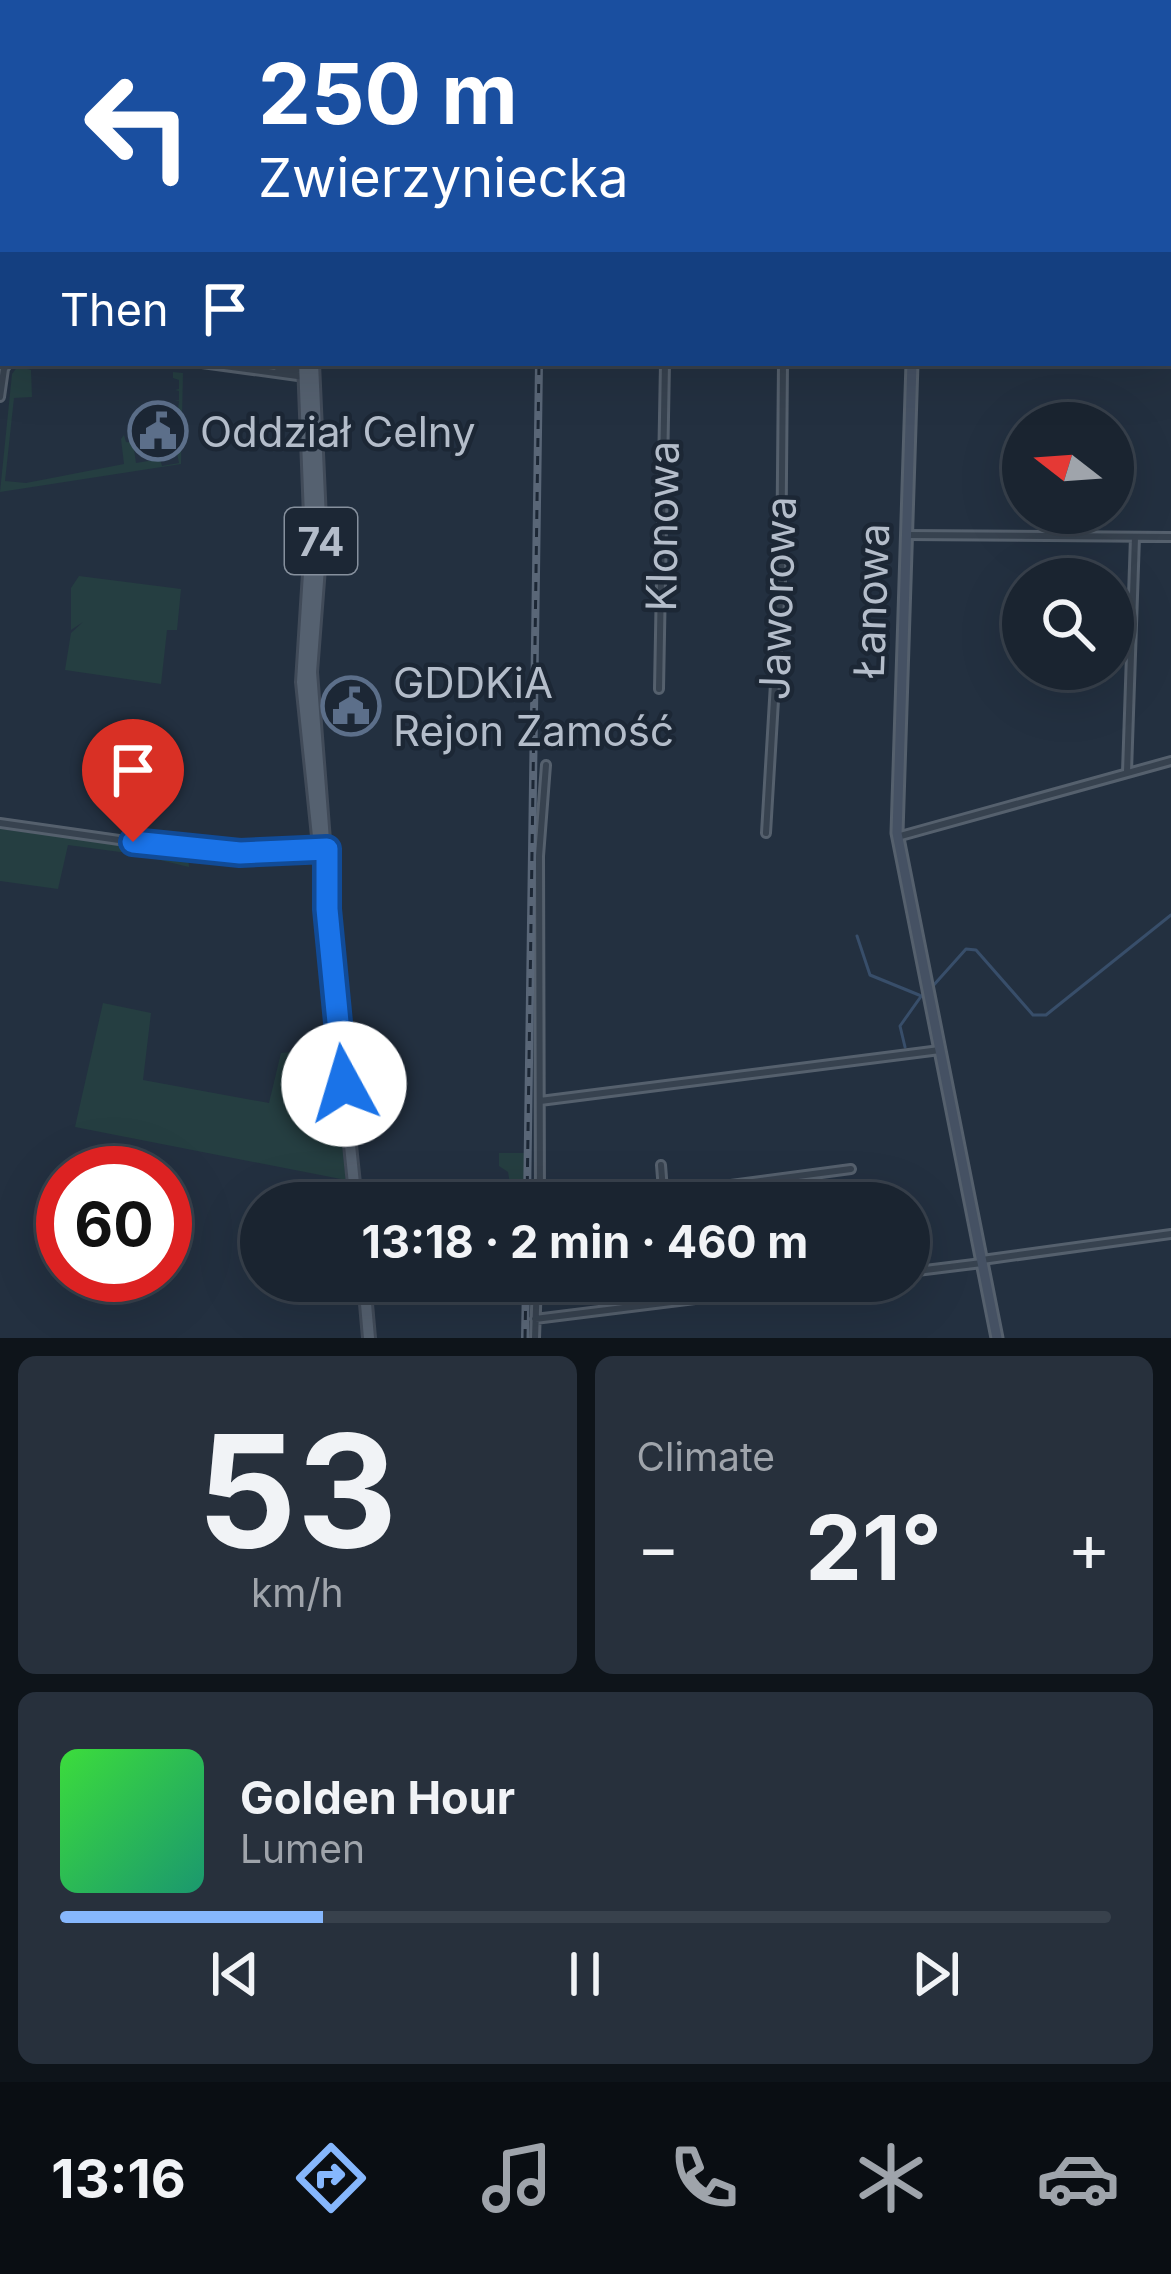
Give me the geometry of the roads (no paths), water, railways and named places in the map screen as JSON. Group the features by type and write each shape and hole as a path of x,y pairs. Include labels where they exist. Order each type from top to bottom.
{"main road":[{"name":"74","path":"308,369 321,542 311,672 322,850 354,1182"},
{"path":"366,1302 369,1338"}],"street":[{"path":"0,397 6,366"},
{"path":"227,366 277,372 308,369"},
{"name":"Klonowa","path":"659,688 665,366"},
{"name":"Jaworowa","path":"766,833 781,584 783,366"},
{"name":"Łanowa","path":"912,366 898,837 998,1338"},
{"path":"906,535 1171,537"},
{"path":"1127,772 1135,536"},
{"path":"898,837 1171,761"},
{"path":"540,1182 539,833 546,765"},
{"path":"0,823 189,850 322,850"},
{"path":"541,1102 940,1050"},
{"path":"661,1165 662,1182"},
{"path":"770,1182 851,1169"},
{"path":"930,1269 1171,1234"},
{"path":"535,1338 536,1302"},
{"path":"535,1319 675,1302"}],"waterway":[{"path":"932,987 966,949 976,950 1033,1015 1046,1015 1171,915"},
{"path":"857,936 870,975 919,995"},
{"path":"905,1047 900,1026 922,995"}],"railway":[{"path":"527,1182 539,366"},
{"path":"525,1338 526,1302"}],"place":[{"name":"Oddział Celny","path":"158,431"},
{"name":"GDDKiA Rejon Zamość","path":"351,706"}]}
